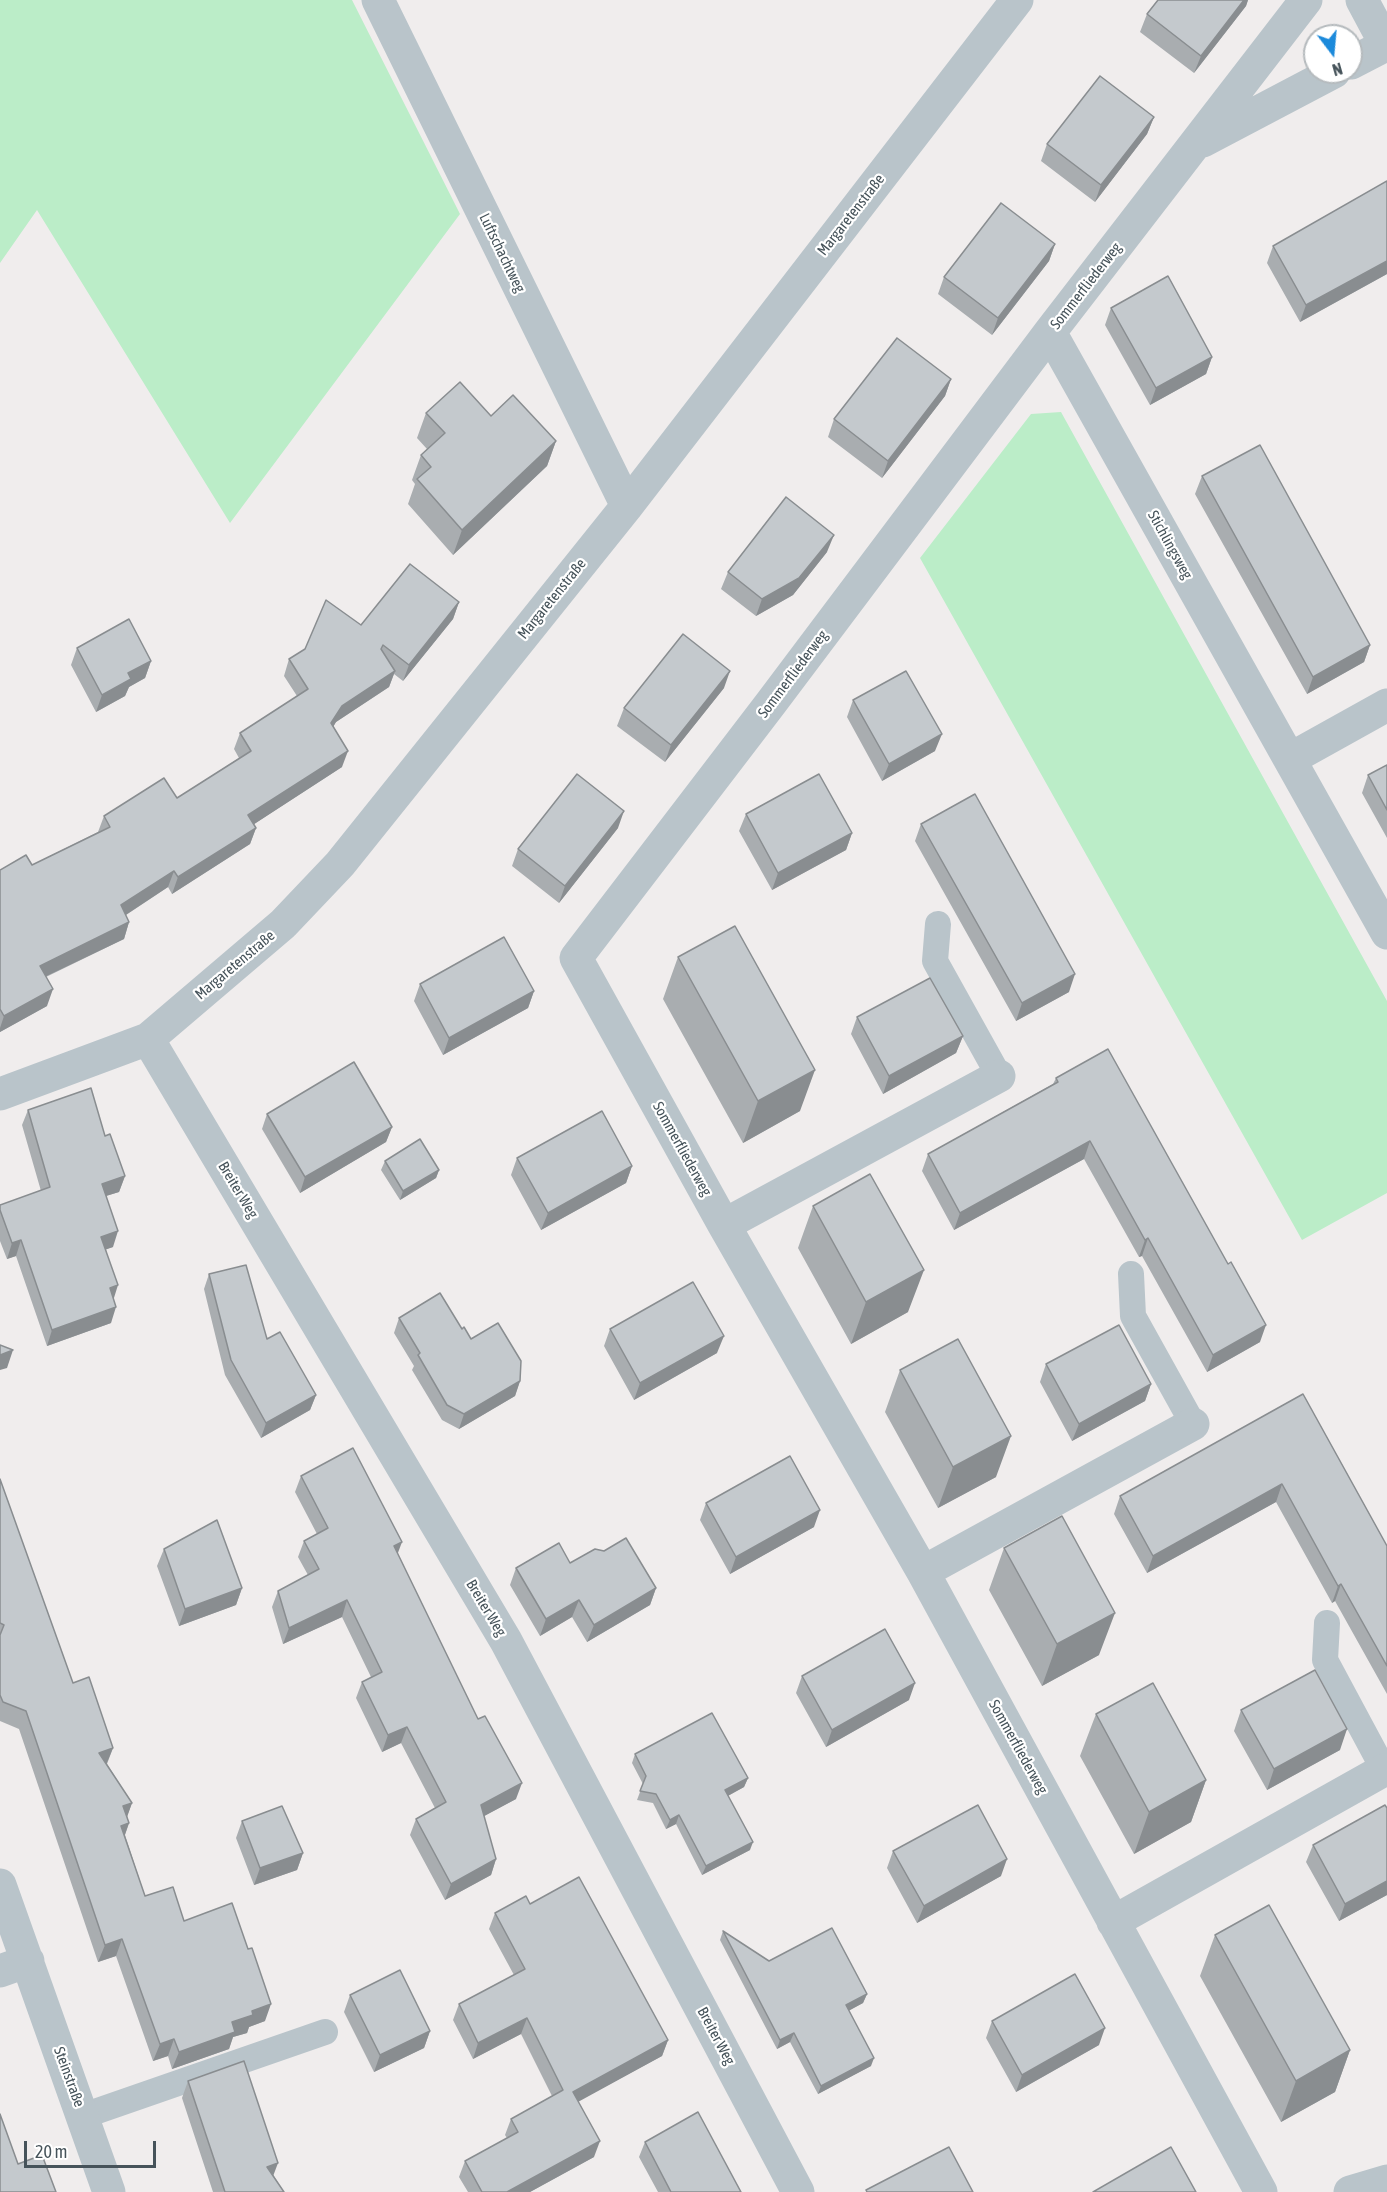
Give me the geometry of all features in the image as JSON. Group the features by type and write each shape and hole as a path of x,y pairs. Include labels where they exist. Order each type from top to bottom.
{"street":[{"name":"Luftschachtweg","path":"378,0 627,506"},
{"name":"Margaretenstraße","path":"0,1094 148,1039 283,924 340,864 627,506 1017,0"},
{"name":"Sommerfliederweg","path":"1261,2192 922,1572 724,1225 576,958 1050,332 1306,0"},
{"path":"1362,0 1386,45 1363,57"},
{"name":"Sommerfliederweg","path":"1193,146 1311,84"},
{"name":"Stichlingsweg","path":"1050,332 1387,933"},
{"path":"1290,759 1387,705"},
{"name":"Breiter Weg","path":"148,1039 506,1641 798,2192"},
{"path":"724,1225 999,1076"},
{"path":"922,1572 1192,1424"},
{"path":"1113,1922 1384,1770"},
{"name":"Steinstraße","path":"0,1885 14,1966 83,2116 110,2192"},
{"path":"1350,2192 1387,2181"}],"lane":[{"path":"938,924 935,961 999,1076"},
{"path":"1131,1274 1133,1316 1192,1424"},
{"path":"1327,1623 1325,1660 1384,1770"},
{"path":"83,2116 325,2032"}],"green space":[{"path":"0,0 352,0 460,214 230,523 37,210 0,263"},
{"path":"1061,412 1387,1001 1387,1193 1302,1240 920,558 1031,414"}],"building":[{"path":"1158,0 1244,0 1201,56 1147,14"},
{"path":"1100,76 1154,117 1101,185 1047,144"},
{"path":"1387,181 1387,261 1306,305 1273,246"},
{"path":"1001,203 1055,244 998,318 944,277"},
{"path":"1168,276 1212,357 1156,388 1111,308"},
{"path":"897,338 951,379 888,461 834,419"},
{"path":"460,382 491,416 513,395 556,441 462,530 417,479 431,467 421,455 445,433 426,413"},
{"path":"1260,445 1370,645 1313,677 1202,476"},
{"path":"786,497 834,535 799,578 762,599 728,572"},
{"path":"410,564 459,602 409,665 383,645 381,649 395,671 342,706 331,723 348,751 248,815 256,828 178,877 174,871 121,905 129,922 40,966 53,989 4,1016 0,1009 0,870 26,855 32,865 110,827 104,816 164,778 177,798 251,751 240,733 308,689 289,659 305,649 326,600 361,625"},
{"path":"129,619 151,661 128,673 131,679 102,695 77,648"},
{"path":"683,634 730,671 671,745 624,708"},
{"path":"906,671 942,734 889,764 853,700"},
{"path":"1387,765 1387,810 1368,775"},
{"path":"577,774 624,811 565,886 518,849"},
{"path":"819,774 852,833 778,873 746,814"},
{"path":"975,794 1075,974 1022,1003 921,824"},
{"path":"735,926 815,1070 758,1101 678,957"},
{"path":"504,937 534,991 449,1038 420,984"},
{"path":"930,978 963,1036 889,1076 857,1017"},
{"path":"1108,1049 1228,1264 1231,1262 1266,1325 1213,1355 1148,1238 1145,1240 1090,1141 960,1213 928,1154 1058,1082 1056,1078"},
{"path":"354,1062 392,1127 305,1177 267,1114"},
{"path":"91,1088 105,1136 110,1134 125,1176 102,1184 118,1231 101,1237 118,1285 110,1288 116,1307 52,1330 21,1240 12,1243 0,1205 50,1187 28,1110"},
{"path":"602,1111 632,1166 548,1213 517,1158"},
{"path":"420,1139 439,1170 403,1191 385,1161"},
{"path":"870,1174 924,1270 866,1302 813,1206"},
{"path":"246,1265 267,1339 280,1332 316,1395 266,1423 231,1360 209,1274"},
{"path":"693,1282 724,1336 640,1383 610,1329"},
{"path":"440,1293 462,1329 464,1327 471,1339 498,1323 521,1361 520,1381 464,1414 447,1405 399,1318"},
{"path":"1119,1325 1151,1384 1079,1424 1046,1364"},
{"path":"958,1339 1011,1436 953,1467 900,1370"},
{"path":"0,1345 13,1350 0,1355"},
{"path":"1303,1394 1387,1546 1387,1666 1341,1584 1338,1586 1282,1484 1153,1556 1120,1496"},
{"path":"353,1448 402,1542 394,1546 478,1719 485,1716 522,1783 481,1805 496,1859 451,1884 416,1819 446,1802 407,1727 388,1735 362,1682 382,1672 347,1600 289,1628 278,1591 319,1569 304,1541 328,1528 301,1476"},
{"path":"790,1456 820,1510 736,1557 706,1503"},
{"path":"0,1479 73,1683 89,1677 113,1748 99,1753 132,1803 123,1806 129,1823 121,1826 145,1896 173,1887 184,1921 232,1903 248,1949 252,1948 271,2004 252,2011 253,2015 232,2022 235,2032 179,2052 174,2039 160,2044 122,1939 105,1945 26,1711 3,1702 0,1695 0,1635 4,1625 0,1623"},
{"path":"1062,1516 1115,1613 1057,1644 1004,1548"},
{"path":"217,1520 242,1588 185,1609 164,1549"},
{"path":"626,1538 656,1588 594,1625 579,1600 546,1619 516,1568 559,1543 570,1563 595,1549 604,1551"},
{"path":"885,1629 915,1683 832,1730 802,1676"},
{"path":"1315,1670 1347,1729 1274,1769 1241,1710"},
{"path":"1153,1683 1206,1780 1149,1812 1096,1714"},
{"path":"712,1713 748,1778 725,1790 753,1842 706,1866 679,1815 670,1820 656,1794 640,1791 646,1776 635,1754"},
{"path":"978,1805 1007,1859 924,1906 893,1851"},
{"path":"1385,1805 1387,1808 1387,1881 1345,1904 1313,1845"},
{"path":"282,1806 303,1853 260,1868 242,1821"},
{"path":"579,1877 668,2040 573,2092 600,2141 507,2192 482,2192 465,2161 518,2132 511,2119 563,2090 527,2018 478,2043 459,2004 525,1969 495,1913 526,1896 530,1904"},
{"path":"1269,1905 1350,2050 1296,2081 1215,1935"},
{"path":"832,1928 867,1994 846,2005 874,2058 821,2086 794,2033 780,2040 723,1931 769,1961"},
{"path":"400,1970 430,2031 380,2055 350,1995"},
{"path":"1075,1974 1105,2028 1022,2075 992,2021"},
{"path":"244,2061 278,2163 267,2167 284,2192 225,2192 188,2081"},
{"path":"698,2112 741,2192 671,2192 645,2142"},
{"path":"0,2114 18,2164 42,2155 56,2192 0,2192"},
{"path":"949,2147 973,2192 867,2192 866,2190"},
{"path":"1171,2147 1196,2192 1093,2192"}]}
